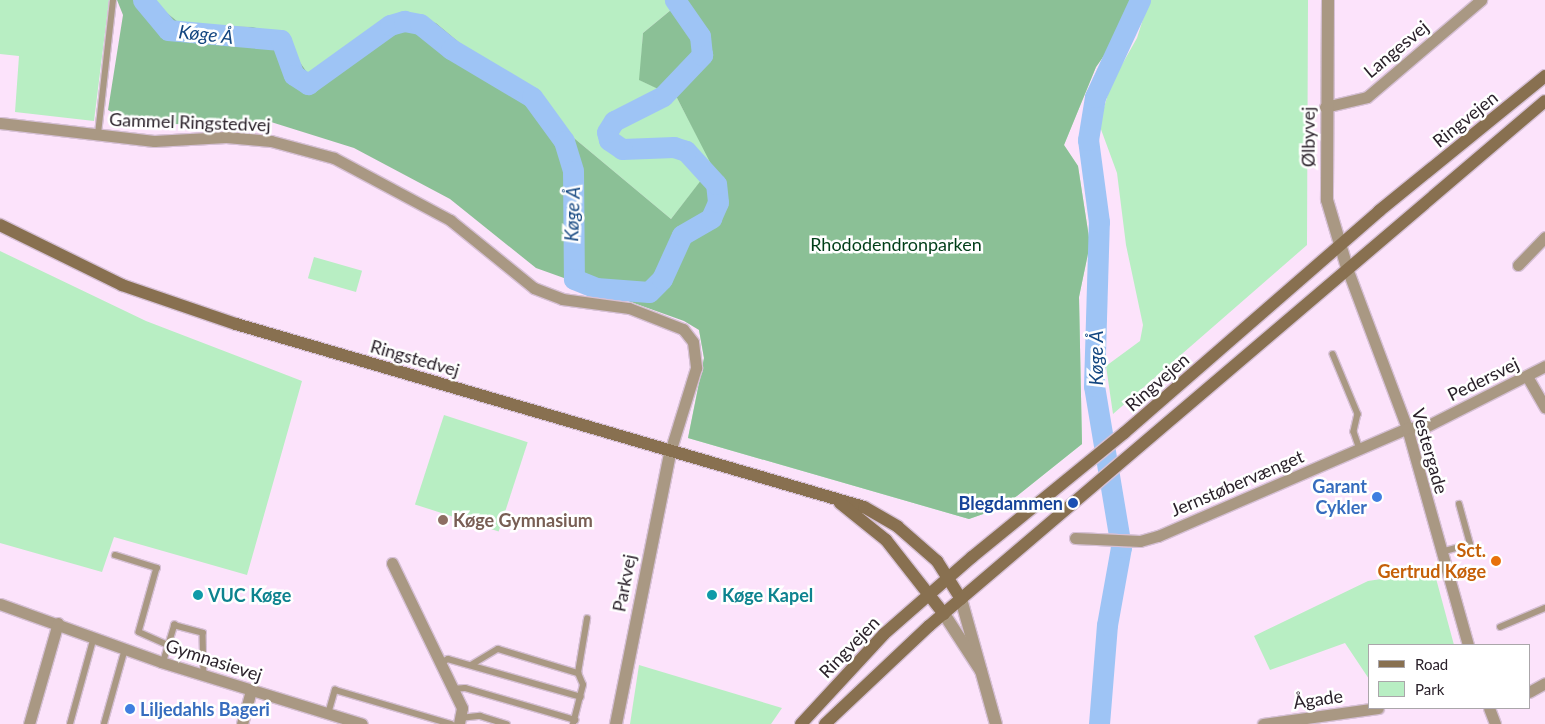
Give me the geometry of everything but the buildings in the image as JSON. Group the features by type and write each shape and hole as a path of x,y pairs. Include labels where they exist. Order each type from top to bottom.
{"main road":[{"name":"Ringvejen","path":"801,724 884,634 1124,433 1339,245 1545,76"},
{"name":"Ringvejen","path":"825,724 944,614 1545,101"},
{"name":"Ringstedvej","path":"0,225 122,285 236,324 671,449 864,507 898,527 949,578 962,599"},
{"name":"Ringstedvej","path":"831,498 886,540 932,593 944,614"}],"street":[{"name":"Ølbyvej","path":"1328,0 1325,107 1327,200 1348,271"},
{"name":"Langesvej","path":"1325,107 1367,97 1482,0"},
{"name":"Gammel Ringstedvej","path":"0,123 98,136 154,141 226,137 302,147 334,158 450,220 534,288 562,299 629,308 672,322 688,335 696,352 696,368 671,449"},
{"path":"1518,265 1545,237"},
{"name":"Vestergade","path":"1348,271 1407,428 1468,644"},
{"name":"Pedersvej","path":"1407,428 1425,427 1528,378 1545,366"},
{"path":"1528,378 1545,408"},
{"name":"Jernstøbervænget","path":"1075,538 1140,541 1407,428"},
{"name":"Parkvej","path":"616,724 671,449"},
{"path":"392,563 439,664 462,708 457,722"},
{"path":"962,599 996,724"},
{"name":"Gymnasievej","path":"0,604 58,622 204,676 328,714 346,722 362,724"},
{"path":"944,614 983,672"},
{"path":"29,724 58,622"},
{"path":"1530,691 1545,683"},
{"path":"242,724 251,691"},
{"name":"Ågade","path":"1263,724 1371,709"},
{"path":"1492,709 1496,724"}],"lane":[{"path":"98,136 113,0"},
{"path":"1333,354 1358,414 1354,432 1360,449"},
{"path":"1441,552 1470,544 1459,504"},
{"path":"115,555 157,568 138,628 142,635 168,645"},
{"path":"1500,627 1545,608"},
{"path":"452,689 465,688 574,722 581,697 578,673 587,619"},
{"path":"163,662 174,625 203,633 204,676"},
{"path":"70,724 94,636"},
{"path":"104,724 125,648"},
{"path":"471,665 498,650 578,673"},
{"path":"439,664 448,659 581,697"},
{"path":"328,714 335,690 457,722 480,716 507,724"}],"green space":[{"path":"0,0 109,0 94,121 15,112 19,56 0,54"},
{"name":"Rhododendronparken","path":"117,0 151,0 182,25 253,27 283,38 309,75 350,44 399,17 436,23 671,219 712,166 677,98 639,80 643,33 683,0 1130,0 1112,44 1096,67 1064,145 1078,166 1090,244 1079,297 1082,444 1003,507 969,519 688,438 704,358 699,330 684,321 536,268 450,199 354,148 271,122 137,125 108,110 123,15"},
{"name":"Rhododendronparken","path":"151,0 683,0 643,33 640,80 677,98 712,164 1130,0 1112,44 1096,67 1064,145 1078,166 1090,244 1079,297 1082,444 1003,507 969,519 688,438 704,358 699,330 712,167 671,219 436,23 350,44 309,75 283,38 252,27 182,25"},
{"path":"1149,0 1308,0 1307,245 1113,414 1106,366 1140,341 1143,325 1126,245 1117,173 1099,124 1111,84 1137,38"},
{"path":"0,251 146,321 302,381 247,575 114,537 102,572 0,543"},
{"path":"314,257 362,271 356,292 308,278"},
{"path":"444,415 528,442 499,532 415,504"},
{"path":"1434,571 1454,644 1368,644 1368,678 1345,643 1270,670 1254,636 1368,581"},
{"path":"639,665 782,708 771,724 630,724"}],"waterway":[{"name":"Køge Å","path":"143,0 168,30 281,40 294,75 308,84 390,25 404,21 420,24 451,49 532,97 564,141 573,171 574,279 596,288 649,292 662,279 682,235 711,218 718,202 716,184 686,151 674,147 622,149 609,140 607,132 614,121 663,96 702,55 700,36 675,0"},
{"name":"Køge Å","path":"1099,724 1107,625 1121,547 1094,386 1099,222 1088,140 1095,97 1140,0"}],"place":[{"name":"Garant Cykler","path":"1377,497"},
{"name":"Blegdammen","path":"1073,503"},
{"name":"Køge Gymnasium","path":"443,520"},
{"name":"Sct. Gertrud Køge","path":"1496,561"},
{"name":"VUC Køge","path":"198,595"},
{"name":"Køge Kapel","path":"712,595"},
{"name":"Liljedahls Bageri","path":"130,709"}]}
